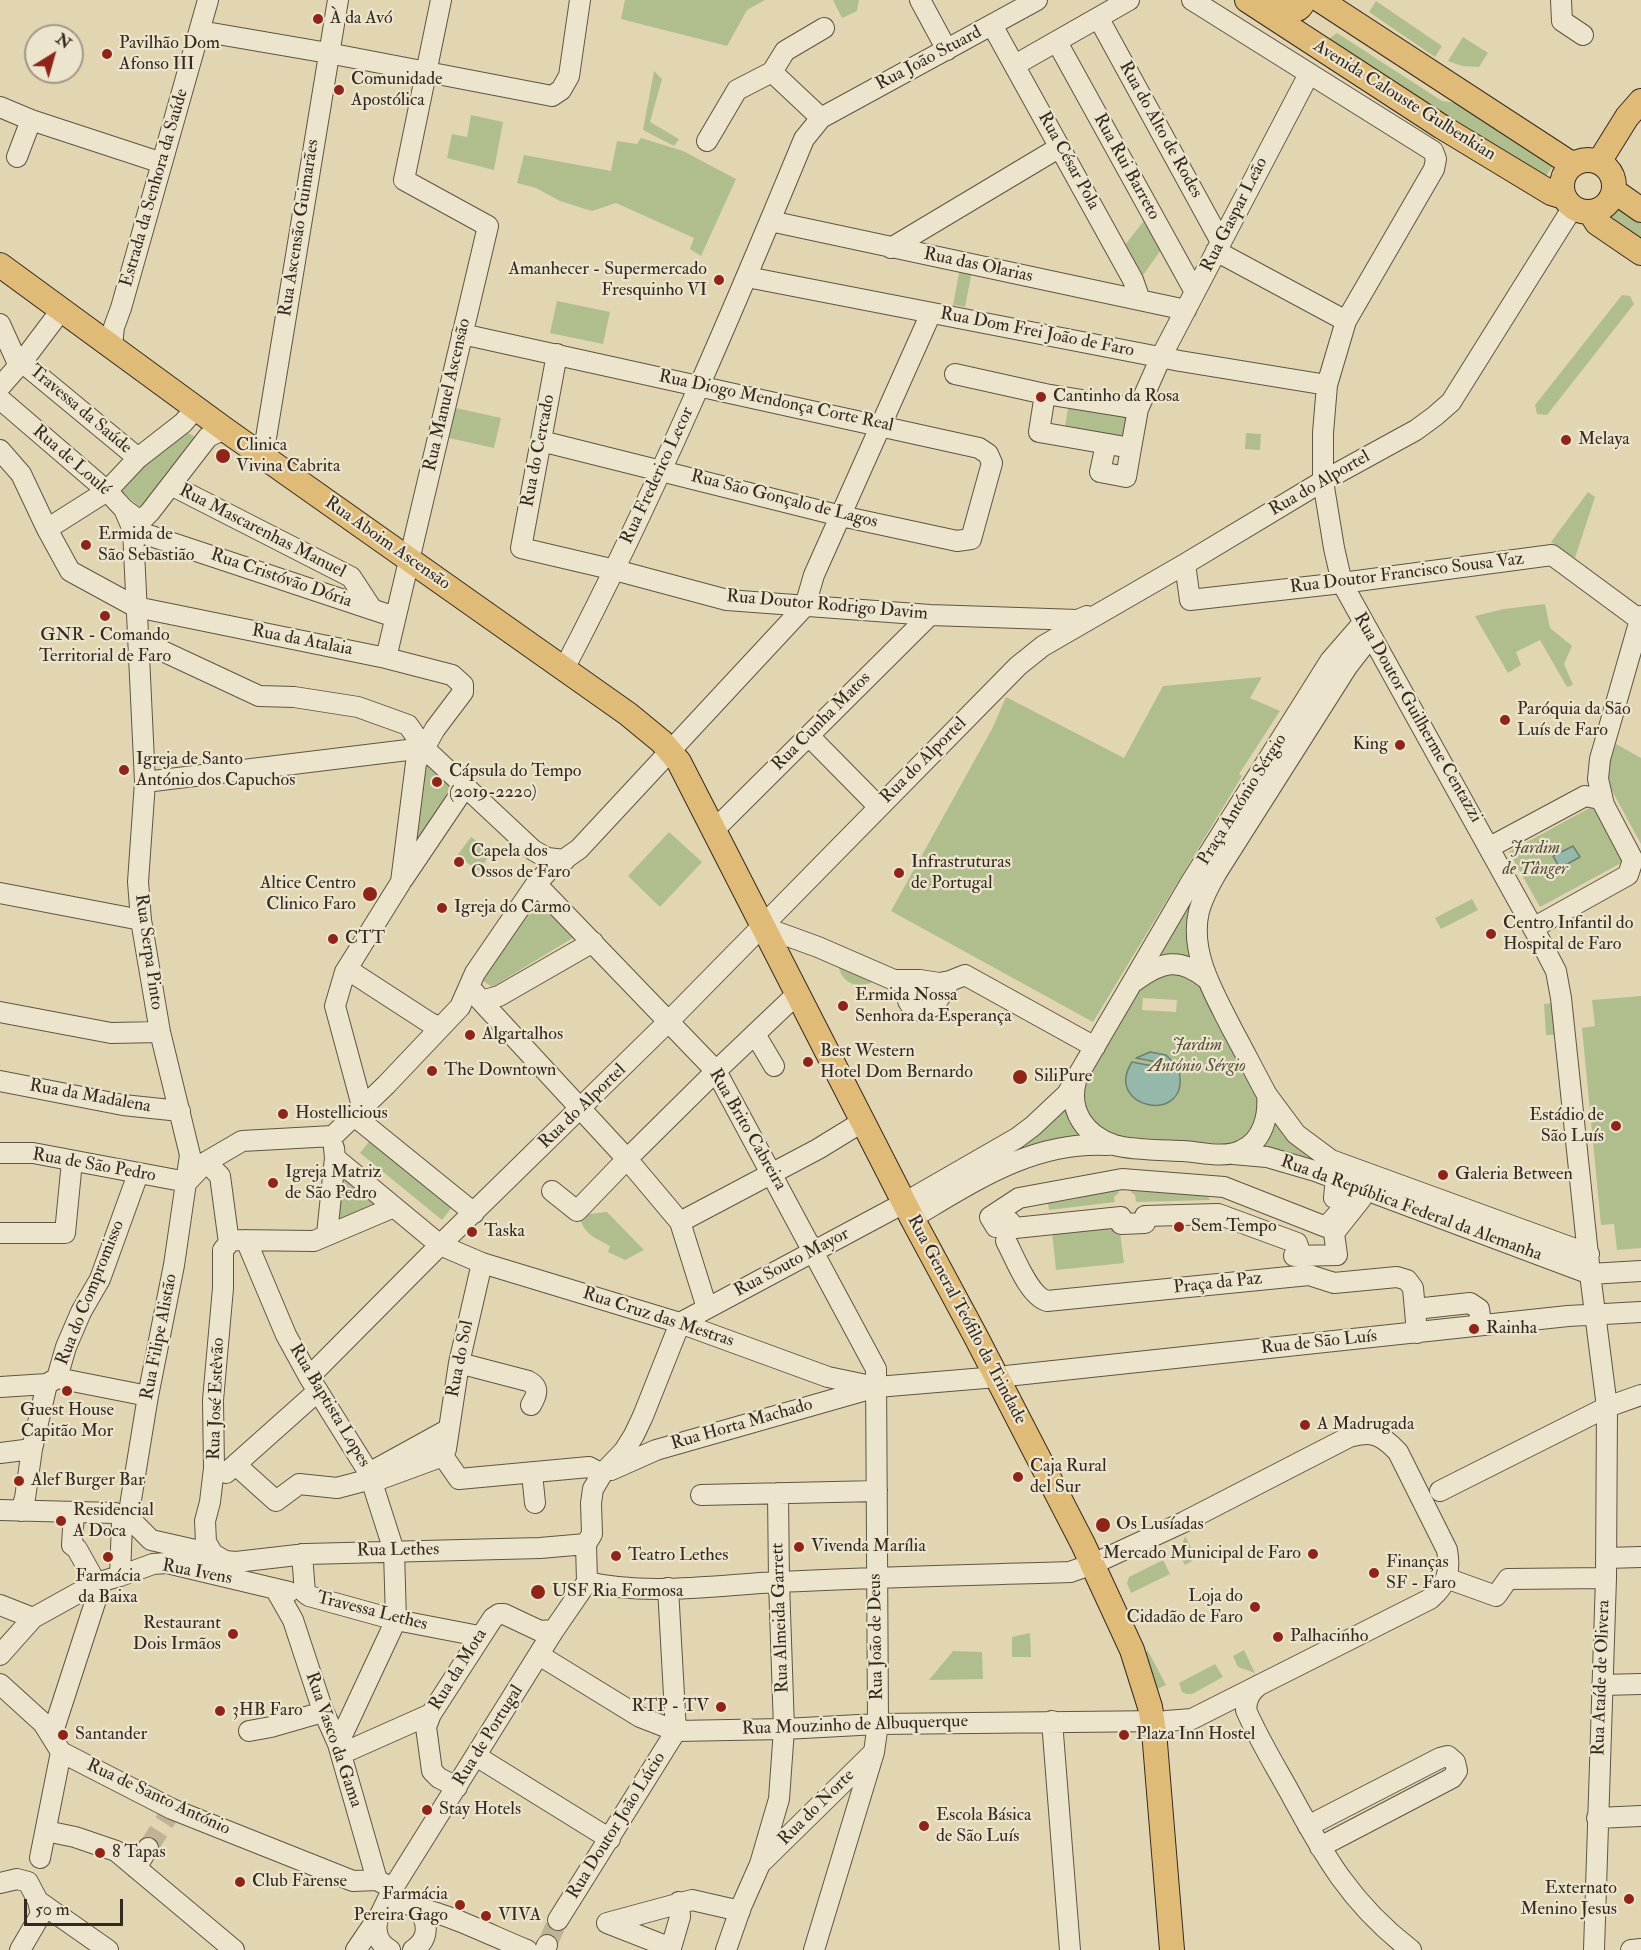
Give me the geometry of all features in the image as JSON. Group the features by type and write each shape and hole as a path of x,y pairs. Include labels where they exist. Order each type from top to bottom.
{"main road":[{"name":"Avenida Calouste Gulbenkian","path":"1247,0 1460,138 1575,206 1641,253"},
{"path":"1269,0 1287,12 1302,7 1304,0"},
{"name":"Avenida Calouste Gulbenkian","path":"1320,0 1573,165"},
{"path":"1338,59 1325,38 1325,31 1330,26 1339,26 1440,92 1471,99"},
{"path":"1599,162 1627,117 1641,101"},
{"path":"1586,160 1599,162 1612,174 1614,191 1606,206 1598,211 1575,206 1563,179 1573,165 1586,160"},
{"path":"1614,191 1641,210"},
{"name":"Rua Aboim Ascensão","path":"0,265 112,346 189,416 227,431 628,714 662,742 679,762 763,927"},
{"name":"Rua General Teófilo da Trindade","path":"763,927 1093,1564 1132,1650 1153,1721 1172,1950"}],"street":[{"name":"Estrada da Senhora da Saúde","path":"112,346 114,327 208,0"},
{"name":"Rua Ascensão Guimarães","path":"262,456 338,0"},
{"path":"426,73 441,0"},
{"path":"200,31 552,96 561,90 569,76 580,0"},
{"path":"920,0 947,50"},
{"name":"Rua João Stuard","path":"821,118 1037,0"},
{"path":"1015,65 1129,0"},
{"name":"Rua Doutor Guilherme Centazzi","path":"1192,0 1433,151 1436,159 1434,169 1346,321 1327,385 1323,433 1323,481 1342,583 1490,847 1556,971 1562,999 1589,1264"},
{"path":"1561,0 1562,21 1583,35"},
{"name":"Rua do Alto de Rodes","path":"1099,19 1219,246"},
{"name":"Rua César Pola","path":"992,25 1133,280 1140,300"},
{"path":"707,141 737,90 772,72 785,51 824,28"},
{"name":"Rua Rui Barreto","path":"1057,42 1195,292"},
{"path":"772,72 821,118"},
{"name":"Rua Manuel Ascensão","path":"386,658 488,226 404,180 426,73"},
{"name":"Rua Gaspar Leão","path":"1106,444 1100,471 1126,477 1138,410 1161,357 1309,74"},
{"path":"3,111 162,163"},
{"name":"Rua Frederico Lecor","path":"564,669 615,570 700,385 804,139 821,118"},
{"path":"17,157 31,120"},
{"path":"891,248 1060,147"},
{"name":"Rua do Alportel","path":"212,1486 236,1465 314,1384 440,1245 580,1110 763,927 1018,666 1042,646 1101,611 1185,564 1323,481 1416,430 1451,402 1575,206"},
{"name":"Rua das Olarias","path":"770,222 1186,310"},
{"path":"1219,246 1346,321"},
{"name":"Rua Dom Frei João de Faro","path":"747,277 1161,357 1327,385"},
{"path":"84,326 101,331 109,327 121,308"},
{"path":"0,387 21,364 62,309"},
{"path":"198,1159 242,1141 333,1136 460,1006 475,973 536,885 549,870 579,849 806,606 814,575 931,313"},
{"path":"0,324 21,364"},
{"name":"Rua Diogo Mendonça Corte Real","path":"462,333 979,448 988,454 992,463 971,539 957,541"},
{"name":"Rua do Cercado","path":"521,548 557,354"},
{"name":"Travessa da Saúde","path":"21,364 138,458"},
{"path":"955,374 1045,394 1138,410"},
{"path":"1045,394 1039,432 1131,448"},
{"name":"Rua de Loulé","path":"0,399 107,491 141,532"},
{"path":"47,529 107,491 138,458 189,416 205,441"},
{"path":"124,509 136,518 143,519 208,437 227,431"},
{"name":"Rua São Gonçalo de Lagos","path":"541,441 842,516 957,541"},
{"name":"Rua da Atalaia","path":"0,450 21,474 70,571 136,607 386,658 452,675 463,685 463,692 435,729 424,748"},
{"name":"Rua Mascarenhas Manuel","path":"171,486 351,577 372,609"},
{"name":"Rua Serpa Pinto","path":"150,512 141,532 136,607 145,782 138,882 141,920 160,1032 180,1112 198,1159"},
{"name":"Rua Cristóvão Dória","path":"141,532 395,617"},
{"name":"Rua Doutor Rodrigo Davim","path":"521,548 727,600 930,615 1078,620 1101,611"},
{"name":"Rua Doutor Francisco Sousa Vaz","path":"1185,564 1190,600 1342,583 1552,555 1612,600 1641,612"},
{"path":"1585,796 1600,759 1641,612"},
{"name":"Rua Cunha Matos","path":"714,830 930,615"},
{"path":"1031,618 1042,628 1044,635 1042,646"},
{"name":"Praça António Sérgio","path":"1267,1095 1207,980 1202,964 1198,928 1199,911 1207,891 1347,667 1367,629"},
{"name":"Praça António Sérgio","path":"908,1210 1034,1126 1065,1096 1191,882 1330,661 1367,629"},
{"path":"139,640 259,696 294,697 358,707 408,725 424,748 533,850 547,858 565,860"},
{"path":"809,736 879,807"},
{"path":"145,782 424,748"},
{"path":"401,882 416,763 424,748"},
{"path":"1600,759 1598,779 1604,805"},
{"path":"465,787 401,882 345,972 335,1006 357,1111 474,1213"},
{"path":"1490,847 1585,796 1600,799 1637,864 1628,875 1538,936"},
{"path":"533,850 538,866 536,885"},
{"name":"Rua Brito Cabreira","path":"536,885 716,1071 773,1173 876,1369 877,1387"},
{"path":"0,894 141,920"},
{"path":"793,896 788,911 791,923 798,932 818,947"},
{"path":"763,927 818,947 894,980 932,982"},
{"path":"481,1001 500,996 593,942"},
{"path":"552,1191 578,1211 627,1159 755,1034 793,985 792,956 798,951 818,947"},
{"name":"Praça António Sérgio","path":"1132,983 1147,972 1172,963 1194,969 1207,980"},
{"path":"345,972 353,973 430,1023 440,1027"},
{"path":"909,1005 906,997 911,985 965,975 1095,1047"},
{"path":"894,980 909,1005 916,1010 923,1011 929,1010 936,1003 932,982"},
{"path":"470,983 481,1001 627,1159 680,1222 707,1308"},
{"path":"0,1012 111,1033 160,1032"},
{"path":"755,1034 774,1066"},
{"name":"Praça António Sérgio","path":"1077,1078 1073,1093 1074,1106 1079,1120 1091,1134 1114,1145"},
{"name":"Rua da Madalena","path":"0,1081 123,1105 180,1112"},
{"path":"1230,1154 1249,1146 1258,1135 1268,1110 1267,1095"},
{"name":"Rua da República Federal da Alemanha","path":"1267,1095 1296,1134 1331,1160 1589,1264"},
{"path":"680,1222 823,1147 862,1122"},
{"path":"327,1234 335,1158 333,1136"},
{"name":"Praça António Sérgio","path":"908,1210 1009,1163 1034,1154 1086,1144 1230,1154"},
{"name":"Rua de São Pedro","path":"0,1153 33,1153 187,1182"},
{"name":"Rua da República Federal da Alemanha","path":"1230,1154 1267,1156 1589,1264"},
{"name":"Rua Cruz das Mestras","path":"335,1158 440,1245 482,1263 680,1323 828,1377 877,1387"},
{"path":"198,1159 220,1176 237,1242 314,1241 394,1207"},
{"name":"Rua Filipe Alistão","path":"125,1521 174,1265 187,1182 198,1159"},
{"path":"0,1233 65,1233 72,1161"},
{"name":"Rua do Compromisso","path":"21,1511 32,1449 52,1381 81,1312 100,1279 138,1174"},
{"path":"1122,1179 1224,1187 1326,1227 1344,1207 1348,1208 1349,1203 1346,1198 1343,1201 1339,1199 1339,1196 1334,1198 1335,1187 1360,1199 1334,1233 1337,1255 1324,1256 1294,1256 1298,1254 1297,1243 1218,1214 1145,1216 1146,1223 1122,1224 1121,1217 1015,1228 1010,1222 996,1227 990,1217 1019,1198 1122,1179"},
{"name":"Rua Souto Mayor","path":"680,1323 814,1251 908,1210"},
{"name":"Praça da Paz","path":"1006,1241 1033,1292 1040,1299 1047,1301 1309,1275 1334,1282 1397,1277 1407,1280 1413,1288 1417,1333"},
{"name":"Rua Baptista Lopes","path":"237,1242 286,1335 371,1478 394,1551 396,1620 340,1749"},
{"name":"Rua José Estêvão","path":"213,1554 206,1542 205,1521 214,1468 213,1400 223,1288 223,1250 237,1242"},
{"name":"Rua do Sol","path":"443,1456 459,1363 482,1263"},
{"path":"1589,1264 1641,1271"},
{"name":"Rua Ataíde de Olivera","path":"1589,1264 1607,1407 1606,1568 1594,1950"},
{"path":"1415,1309 1470,1303 1479,1309 1481,1324"},
{"name":"Rua de São Luís","path":"997,1377 1417,1333 1481,1324 1595,1313 1641,1312"},
{"path":"680,1323 642,1420 624,1451 602,1474 593,1489 592,1534 586,1544 587,1582 612,1588 668,1588 876,1577 1070,1572 1093,1564 1184,1522 1349,1437 1362,1433 1387,1440 1398,1452 1447,1550 1449,1562 1442,1589 1418,1606 1260,1685 1251,1692 1246,1701 1246,1710 1308,1826 1341,1881 1360,1904 1411,1950"},
{"path":"459,1363 535,1384 536,1396 531,1405"},
{"path":"826,1401 828,1377"},
{"name":"Rua Horta Machado","path":"602,1474 656,1450 877,1387 997,1377"},
{"path":"0,1388 52,1381 148,1396"},
{"name":"Rua João de Deus","path":"814,1950 874,1752 878,1724 877,1387"},
{"path":"1435,1525 1433,1511 1440,1491 1607,1407 1641,1395"},
{"path":"371,1478 449,1429"},
{"path":"634,1435 639,1445 645,1450 656,1450"},
{"path":"0,1453 32,1449"},
{"path":"236,1465 276,1500 299,1484 337,1488 443,1456 459,1479 590,1467 602,1474"},
{"path":"532,1473 535,1503"},
{"path":"1409,1474 1418,1483 1440,1491"},
{"path":"701,1495 877,1491"},
{"name":"Rua Almeida Garrett","path":"726,1950 760,1864 779,1799 784,1729 778,1493"},
{"path":"0,1510 115,1513 125,1521 56,1743 40,1858 28,1882"},
{"path":"74,1512 72,1545 106,1580"},
{"name":"Rua Lethes","path":"125,1521 151,1540 213,1554 225,1561 236,1562 302,1554 540,1548 586,1544"},
{"name":"Travessa Lethes","path":"302,1554 305,1593 309,1596 396,1620 479,1636"},
{"path":"1446,1578 1496,1596 1508,1579 1606,1568 1641,1557"},
{"name":"Rua Ivens","path":"0,1655 33,1618 106,1580 153,1564 167,1563 309,1596"},
{"name":"Rua de Portugal","path":"356,1950 379,1916 386,1886 457,1787 554,1630 587,1582"},
{"path":"668,1588 676,1731"},
{"name":"Rua Vasco da Gama","path":"276,1590 293,1620 323,1712 340,1749 386,1886"},
{"path":"0,1605 33,1618"},
{"name":"Rua da Mota","path":"457,1787 432,1771 426,1727 431,1714 479,1636 499,1614 504,1614 540,1631 554,1630"},
{"name":"Rua Mouzinho de Albuquerque","path":"539,1655 640,1716 676,1731 878,1724 1192,1719 1260,1685"},
{"name":"Rua de Santo António","path":"0,1684 29,1709 56,1743 171,1811 353,1881 386,1886"},
{"path":"1602,1685 1641,1684"},
{"path":"249,1731 323,1712"},
{"path":"340,1749 431,1714"},
{"path":"1052,1721 1070,1950"},
{"name":"Rua Doutor João Lúcio","path":"558,1920 676,1731"},
{"name":"Rua do Norte","path":"760,1864 874,1752"},
{"path":"476,1756 610,1839"},
{"path":"1308,1826 1440,1758 1448,1756 1455,1762 1457,1771 1452,1778 1320,1847"},
{"path":"1597,1818 1641,1816"},
{"path":"45,1831 75,1837 116,1851 234,1950"},
{"path":"40,1858 75,1837"},
{"path":"136,1868 148,1848"},
{"path":"0,1883 17,1879 28,1882 38,1901 41,1914 20,1950"},
{"path":"679,1902 692,1900 740,1911"},
{"path":"38,1901 108,1950"},
{"path":"390,1950 380,1941 377,1934 379,1916 393,1904 409,1904 422,1914 426,1923 419,1945"},
{"path":"416,1908 445,1915 527,1950"},
{"path":"419,1945 434,1927 452,1924 469,1927"},
{"path":"1631,1950 1641,1949"}],"green space":[{"path":"625,0 765,0 747,10 727,46 621,19"},
{"path":"833,0 859,0 857,11 842,18"},
{"path":"1376,1 1442,46 1435,57 1369,12"},
{"path":"1337,33 1442,101 1463,104 1555,163 1544,179 1331,43 1330,38"},
{"path":"1463,37 1488,53 1479,67 1462,66 1448,61"},
{"path":"654,71 662,79 650,122 679,139 674,146 643,130"},
{"path":"471,115 503,122 494,170 447,158 452,134 467,137"},
{"path":"641,138 683,151 736,179 701,256 690,249 694,238 616,203 592,211 560,201 536,188 517,183 524,155 611,171 617,141 637,144"},
{"path":"1617,203 1641,220 1641,243 1606,219 1615,210"},
{"path":"1147,217 1163,247 1141,278 1124,246"},
{"path":"960,268 972,271 965,307 953,305"},
{"path":"1622,295 1630,296 1634,304 1547,415 1537,414 1535,405"},
{"path":"557,301 610,312 603,344 550,333"},
{"path":"1069,401 1134,412 1128,444 1064,433"},
{"path":"456,408 501,418 494,448 449,438"},
{"path":"188,433 194,436 196,443 146,505 139,506 119,489 119,482 181,434"},
{"path":"1246,433 1261,434 1260,450 1245,449"},
{"path":"1588,492 1595,497 1575,558 1551,542"},
{"path":"1545,604 1550,628 1572,646 1564,664 1573,685 1567,687 1540,640 1516,652 1521,665 1508,673 1475,616 1504,609"},
{"path":"1262,677 1250,698 1280,711 1239,774 1242,776 1093,1022 891,911 993,727 1006,697 1124,758 1163,686"},
{"path":"1616,744 1641,758 1641,844 1610,787 1608,768"},
{"path":"426,760 455,787 412,853 422,766"},
{"name":"Jardim de Tânger","path":"1593,806 1623,862 1540,907 1509,852"},
{"path":"669,832 702,862 660,907 628,876"},
{"path":"471,837 492,851 479,871 457,856"},
{"path":"1191,897 1195,898 1192,960 1155,959"},
{"path":"536,898 576,936 492,987 479,978"},
{"path":"1472,899 1478,910 1441,929 1435,918"},
{"path":"838,964 875,981 862,985 851,983 843,976"},
{"name":"Jardim António Sérgio","path":"1178,971 1203,986 1251,1076 1260,1106 1251,1133 1239,1142 1227,1144 1115,1136 1098,1128 1085,1114 1082,1102 1089,1074 1119,1020 1149,977","holes":["1143,998 1177,1000 1176,1012 1142,1010"]},
{"name":"Estádio de São Luís","path":"1641,996 1641,1248 1617,1250 1614,1224 1601,1225 1582,1028 1595,1026 1592,1000"},
{"path":"1552,1003 1554,1035 1546,1035 1544,1004"},
{"path":"1068,1102 1087,1137 1027,1149 1025,1144"},
{"path":"1275,1119 1317,1158 1316,1163 1255,1149"},
{"path":"371,1139 453,1206 442,1220 360,1153"},
{"path":"344,1178 376,1204 337,1223 336,1179"},
{"path":"1118,1185 1119,1193 1114,1197 1115,1202 1049,1210 1048,1203 1076,1199 1080,1194"},
{"path":"1130,1185 1205,1192 1210,1200 1136,1202"},
{"path":"607,1212 644,1250 625,1260 608,1252 610,1246 586,1231 580,1215"},
{"path":"1119,1224 1124,1263 1056,1270 1052,1231"},
{"path":"1185,1536 1197,1558 1185,1565 1179,1554"},
{"path":"1163,1560 1170,1574 1131,1593 1127,1583 1129,1577"},
{"path":"1030,1633 1031,1657 1012,1657 1012,1637"},
{"path":"1244,1650 1255,1673 1238,1667 1233,1656"},
{"path":"953,1651 982,1652 983,1679 929,1680"},
{"path":"1148,1651 1166,1685 1157,1689 1143,1653"},
{"path":"1215,1664 1223,1677 1192,1694 1182,1692 1179,1683"}],"shaded area":[{"path":"1573,846 1580,857 1560,868 1553,856"},
{"path":"1150,1052 1166,1055 1177,1066 1136,1058"},
{"path":"1132,1062 1179,1071 1179,1088 1172,1099 1161,1105 1149,1105 1137,1100 1128,1091 1126,1078"}],"tunnel":[{"path":"148,1848 170,1813"},
{"path":"547,1945 558,1920"}],"place":[{"name":"À da Avó","path":"318,19"},
{"name":"Pavilhão Dom Afonso III","path":"107,54"},
{"name":"Comunidade Apostólica","path":"339,90"},
{"name":"Amanhecer - Supermercado Fresquinho VI","path":"719,280"},
{"name":"Cantinho da Rosa","path":"1041,397"},
{"name":"Melaya","path":"1566,440"},
{"name":"Clinica Vivina Cabrita","path":"223,456"},
{"name":"Ermida de São Sebastião","path":"86,545"},
{"name":"GNR - Comando Territorial de Faro","path":"105,616"},
{"name":"Paróquia da São Luís de Faro","path":"1505,720"},
{"name":"King","path":"1400,745"},
{"name":"Igreja de Santo António dos Capuchos","path":"124,770"},
{"name":"Cápsula do Tempo (2019-2220)","path":"437,782"},
{"name":"Capela dos Ossos de Faro","path":"459,862"},
{"name":"Infrastruturas de Portugal","path":"899,873"},
{"name":"Altice Centro Clinico Faro","path":"370,894"},
{"name":"Igreja do Carmo","path":"442,908"},
{"name":"Centro Infantil do Hospital de Faro","path":"1491,934"},
{"name":"CTT","path":"333,939"},
{"name":"Ermida Nossa Senhora da Esperança","path":"843,1006"},
{"name":"Algartalhos","path":"470,1035"},
{"name":"Best Western Hotel Dom Bernardo","path":"808,1062"},
{"name":"The Downtown","path":"432,1071"},
{"name":"SiliPure","path":"1020,1077"},
{"name":"Hostellicious","path":"283,1114"},
{"name":"Estádio de São Luís","path":"1616,1126"},
{"name":"Galeria Between","path":"1443,1175"},
{"name":"Igreja Matriz de São Pedro","path":"273,1183"},
{"name":"Sem Tempo","path":"1179,1227"},
{"name":"Taska","path":"472,1232"},
{"name":"Rainha","path":"1474,1329"},
{"name":"Guest House Capitão Mor","path":"67,1391"},
{"name":"A Madrugada","path":"1305,1425"},
{"name":"Caja Rural del Sur","path":"1018,1477"},
{"name":"Alef Burger Bar","path":"19,1481"},
{"name":"Residencial A Doca","path":"61,1521"},
{"name":"Os Lusíadas","path":"1103,1525"},
{"name":"Vivenda Marília","path":"799,1547"},
{"name":"Mercado Municipal de Faro","path":"1313,1554"},
{"name":"Teatro Lethes","path":"616,1556"},
{"name":"Farmácia da Baixa","path":"108,1557"},
{"name":"Finanças SF - Faro","path":"1374,1573"},
{"name":"USF Ria Formosa","path":"538,1592"},
{"name":"Loja do Cidadão de Faro","path":"1255,1607"},
{"name":"Restaurant Dois Irmãos","path":"233,1634"},
{"name":"Palhacinho","path":"1278,1637"},
{"name":"RTP - TV","path":"721,1707"},
{"name":"3HB Faro","path":"220,1711"},
{"name":"Santander","path":"63,1735"},
{"name":"Plaza Inn Hostel","path":"1124,1735"},
{"name":"Stay Hotels","path":"427,1810"},
{"name":"Escola Básica de São Luís","path":"924,1826"},
{"name":"8 Tapas","path":"100,1853"},
{"name":"Club Farense","path":"240,1882"},
{"name":"Externato Menino Jesus","path":"1629,1899"},
{"name":"Farmácia Pereira Gago","path":"460,1905"},
{"name":"VIVA","path":"486,1916"}]}
